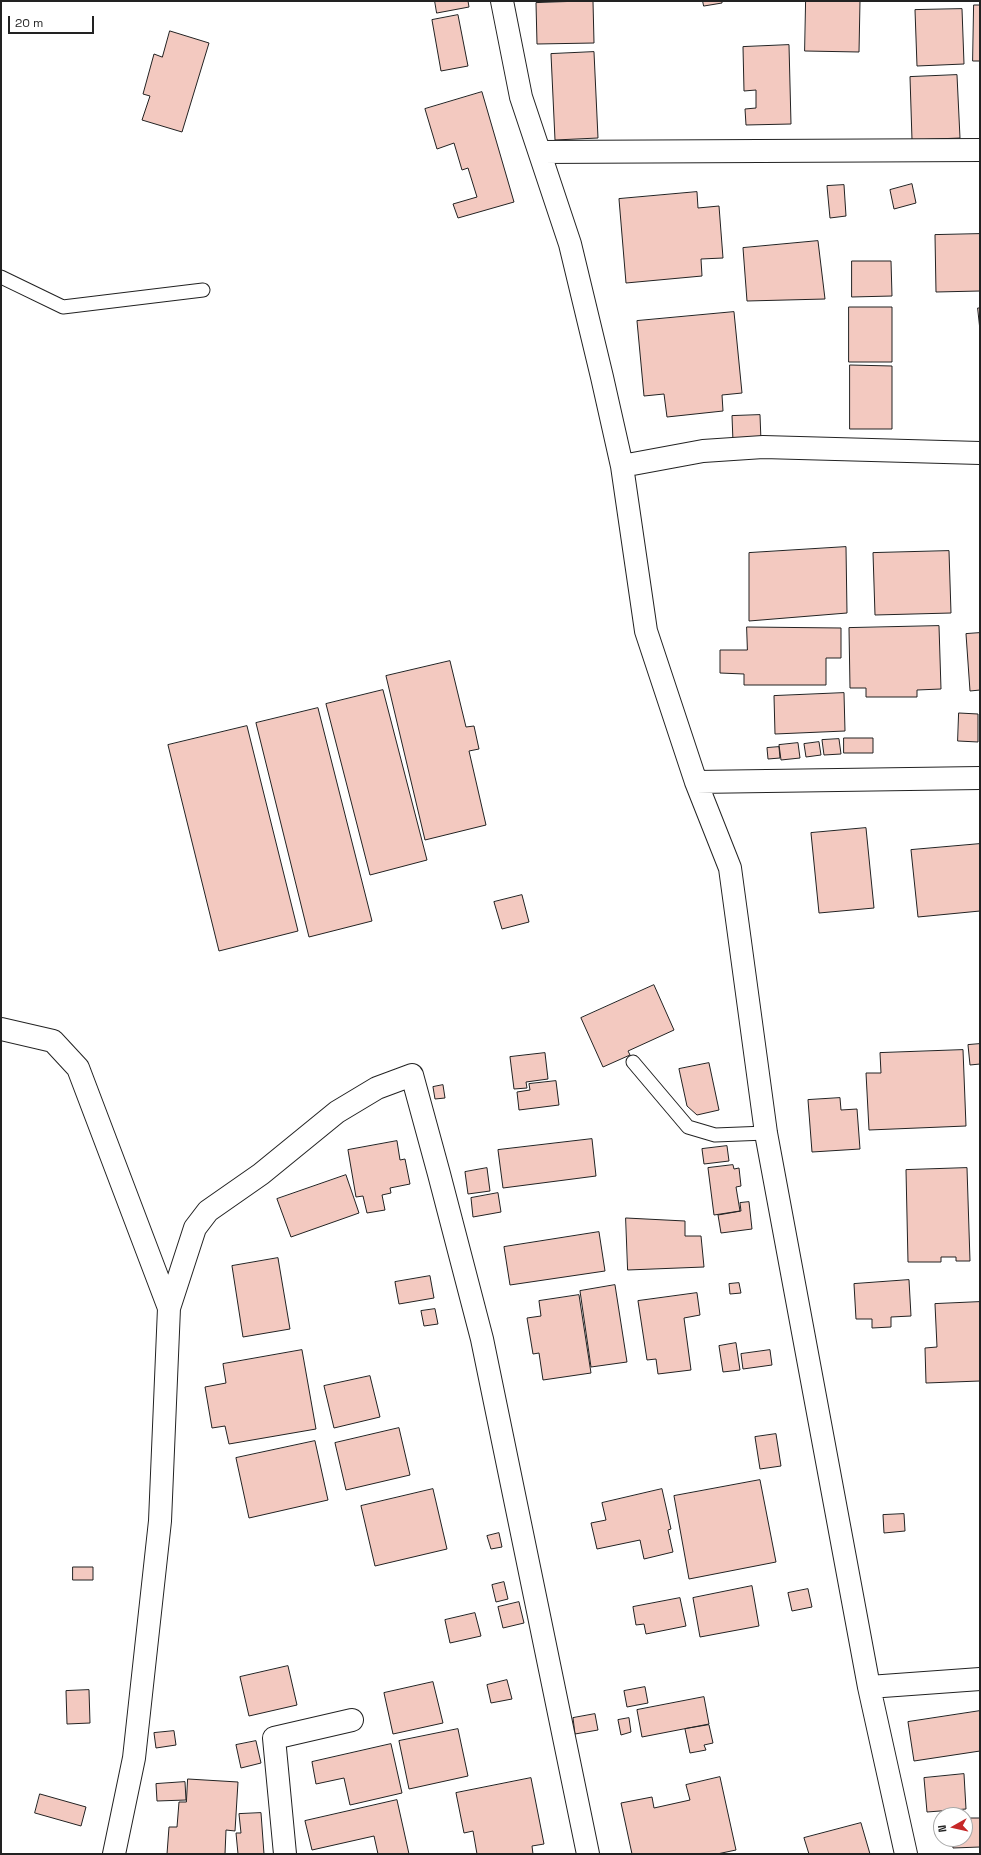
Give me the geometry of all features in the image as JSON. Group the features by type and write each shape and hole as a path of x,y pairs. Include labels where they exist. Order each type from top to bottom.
{"street":[{"path":"502,1 521,97 570,244 602,376 622,466 646,631 696,782 730,868 766,1133 869,1687 906,1854"},
{"path":"540,152 980,150"},
{"path":"622,466 703,451 763,447 980,453"},
{"path":"696,782 980,778"},
{"path":"1,1029 53,1041 78,1068 169,1308"},
{"path":"114,1854 134,1758 160,1521 169,1308 195,1228 208,1211 261,1174 337,1112 378,1088 412,1075 482,1339 588,1854"},
{"path":"869,1687 980,1679"},
{"path":"285,1854 274,1738 352,1720"}],"lane":[{"path":"1,277 63,307 203,290"},
{"path":"633,1062 688,1127 715,1135 766,1133"}],"building":[{"path":"435,1 468,1 469,7 437,13"},
{"path":"593,1 594,43 537,44 536,3"},
{"path":"703,1 722,1 722,3 704,6"},
{"path":"806,1 860,1 859,52 805,51"},
{"path":"974,5 980,5 980,61 973,61"},
{"path":"962,9 964,64 917,66 915,10"},
{"path":"458,15 468,66 441,71 432,20"},
{"path":"170,31 209,43 182,132 142,120 150,96 143,94 154,54 162,57"},
{"path":"789,45 791,124 746,125 745,109 756,108 756,90 744,91 743,47"},
{"path":"594,52 598,138 555,140 551,54"},
{"path":"957,75 960,138 912,140 910,77"},
{"path":"482,92 514,202 458,218 453,204 477,197 468,168 462,170 454,143 437,149 425,109"},
{"path":"912,184 916,203 894,209 890,190"},
{"path":"844,185 846,216 830,218 827,186"},
{"path":"697,192 698,208 719,206 723,258 701,259 702,276 626,283 619,199"},
{"path":"980,234 980,291 936,292 935,235"},
{"path":"818,241 825,299 747,301 743,248"},
{"path":"852,261 891,261 892,296 852,297"},
{"path":"849,307 892,307 892,362 849,362"},
{"path":"978,308 980,308 980,330"},
{"path":"734,312 742,393 722,395 723,411 667,417 664,394 644,396 637,321"},
{"path":"850,365 892,366 892,429 850,429"},
{"path":"760,415 761,441 733,442 732,416"},
{"path":"846,547 847,613 749,621 749,553"},
{"path":"949,551 951,613 875,615 873,553"},
{"path":"939,626 941,689 917,690 917,697 866,697 866,688 850,688 849,628"},
{"path":"747,627 841,628 841,658 826,658 826,685 744,685 744,674 720,673 720,650 747,650"},
{"path":"980,633 980,690 970,691 966,634"},
{"path":"450,661 466,727 474,726 479,749 469,751 486,825 425,840 386,676"},
{"path":"383,690 427,860 370,875 326,704"},
{"path":"844,693 845,731 775,734 774,696"},
{"path":"318,708 372,921 309,937 256,723"},
{"path":"959,713 978,714 978,742 958,741"},
{"path":"247,726 298,931 219,951 168,745"},
{"path":"844,738 873,738 873,753 844,753"},
{"path":"839,739 841,754 824,755 822,740"},
{"path":"819,742 821,755 806,757 804,744"},
{"path":"798,743 800,758 781,760 779,745"},
{"path":"779,747 780,758 768,759 767,748"},
{"path":"866,828 874,908 819,913 811,833"},
{"path":"980,844 980,911 918,917 911,850"},
{"path":"522,895 529,922 502,929 494,902"},
{"path":"654,985 674,1030 628,1051 630,1055 603,1067 581,1018"},
{"path":"980,1044 980,1064 970,1065 968,1045"},
{"path":"963,1050 966,1126 869,1130 866,1073 881,1073 880,1053"},
{"path":"545,1053 548,1079 526,1082 527,1088 514,1089 510,1057"},
{"path":"709,1063 719,1110 697,1115 687,1106 679,1069"},
{"path":"556,1081 559,1105 519,1110 517,1092 530,1090 529,1084"},
{"path":"443,1085 445,1098 435,1099 433,1087"},
{"path":"840,1098 841,1110 857,1109 860,1149 812,1152 808,1100"},
{"path":"592,1139 596,1176 503,1188 498,1150"},
{"path":"397,1141 400,1160 405,1159 410,1184 390,1188 391,1193 382,1195 385,1210 367,1213 363,1196 356,1197 348,1150"},
{"path":"727,1146 729,1161 704,1164 702,1149"},
{"path":"733,1165 734,1169 739,1168 741,1186 736,1187 740,1211 714,1215 708,1168"},
{"path":"487,1168 490,1191 468,1194 465,1172"},
{"path":"967,1168 970,1261 956,1261 956,1257 941,1257 941,1262 908,1262 906,1170"},
{"path":"346,1175 359,1213 291,1237 277,1199"},
{"path":"498,1193 501,1212 473,1217 471,1198"},
{"path":"749,1202 752,1229 721,1233 718,1215 741,1211 740,1203"},
{"path":"626,1218 685,1221 685,1236 701,1236 704,1267 628,1270"},
{"path":"599,1232 605,1271 510,1285 504,1247"},
{"path":"278,1258 290,1329 243,1337 232,1266"},
{"path":"430,1276 434,1298 399,1304 395,1282"},
{"path":"909,1280 911,1316 891,1317 891,1327 872,1328 872,1319 856,1319 854,1284"},
{"path":"739,1283 741,1293 730,1294 729,1284"},
{"path":"615,1285 627,1362 591,1367 580,1291"},
{"path":"697,1293 700,1315 684,1318 691,1370 658,1374 656,1359 647,1360 638,1301"},
{"path":"579,1295 591,1373 543,1380 539,1353 533,1354 527,1318 541,1316 539,1301"},
{"path":"980,1302 980,1381 926,1383 925,1348 937,1347 935,1304"},
{"path":"435,1309 438,1324 424,1326 421,1311"},
{"path":"736,1343 740,1370 723,1372 719,1346"},
{"path":"302,1350 316,1429 229,1444 225,1426 212,1428 205,1387 226,1383 223,1364"},
{"path":"770,1350 772,1365 743,1369 741,1354"},
{"path":"370,1376 380,1417 334,1428 324,1386"},
{"path":"399,1428 410,1475 346,1490 335,1443"},
{"path":"776,1434 781,1466 760,1469 755,1437"},
{"path":"315,1441 328,1500 249,1518 236,1458"},
{"path":"760,1480 776,1562 689,1579 674,1496"},
{"path":"433,1489 447,1549 375,1566 361,1506"},
{"path":"662,1489 671,1529 668,1530 673,1552 644,1559 640,1540 597,1549 591,1523 606,1520 602,1503"},
{"path":"904,1514 905,1531 884,1533 883,1515"},
{"path":"499,1533 502,1547 491,1549 487,1536"},
{"path":"73,1567 93,1567 93,1580 73,1580"},
{"path":"504,1582 508,1599 496,1602 492,1585"},
{"path":"752,1586 759,1626 700,1637 693,1598"},
{"path":"808,1589 812,1607 792,1611 788,1593"},
{"path":"680,1598 686,1626 646,1634 644,1624 636,1625 633,1607"},
{"path":"519,1602 524,1623 503,1628 498,1607"},
{"path":"475,1613 481,1636 450,1643 445,1620"},
{"path":"288,1666 297,1705 249,1716 240,1677"},
{"path":"507,1680 512,1699 491,1703 487,1685"},
{"path":"433,1682 443,1723 393,1734 384,1693"},
{"path":"645,1687 648,1703 627,1707 624,1691"},
{"path":"89,1690 90,1723 67,1724 66,1691"},
{"path":"704,1697 709,1724 642,1737 637,1710"},
{"path":"980,1711 980,1751 914,1761 908,1722"},
{"path":"595,1714 598,1730 575,1734 573,1718"},
{"path":"629,1718 631,1732 621,1735 618,1720"},
{"path":"709,1725 713,1743 704,1745 706,1750 690,1753 685,1729"},
{"path":"458,1729 468,1776 409,1789 399,1741"},
{"path":"174,1731 176,1745 156,1748 154,1733"},
{"path":"256,1741 261,1763 241,1768 236,1745"},
{"path":"391,1744 402,1793 350,1805 344,1778 316,1784 312,1762"},
{"path":"964,1774 966,1807 933,1807 933,1812 927,1812 924,1778"},
{"path":"720,1777 736,1850 717,1854 632,1854 621,1803 652,1797 654,1808 690,1800 686,1785"},
{"path":"531,1778 544,1844 532,1846 533,1854 477,1854 473,1831 464,1833 456,1793"},
{"path":"188,1779 238,1782 235,1831 226,1830 225,1854 167,1854 169,1827 177,1827 179,1802 186,1802"},
{"path":"185,1782 186,1800 157,1801 156,1784"},
{"path":"40,1794 86,1807 81,1826 35,1813"},
{"path":"397,1800 409,1854 378,1854 374,1836 312,1850 305,1821"},
{"path":"261,1813 264,1854 238,1854 236,1833 241,1833 239,1814"},
{"path":"973,1818 980,1818 980,1847 953,1848 973,1847"},
{"path":"861,1823 870,1854 809,1854 804,1838"}]}
